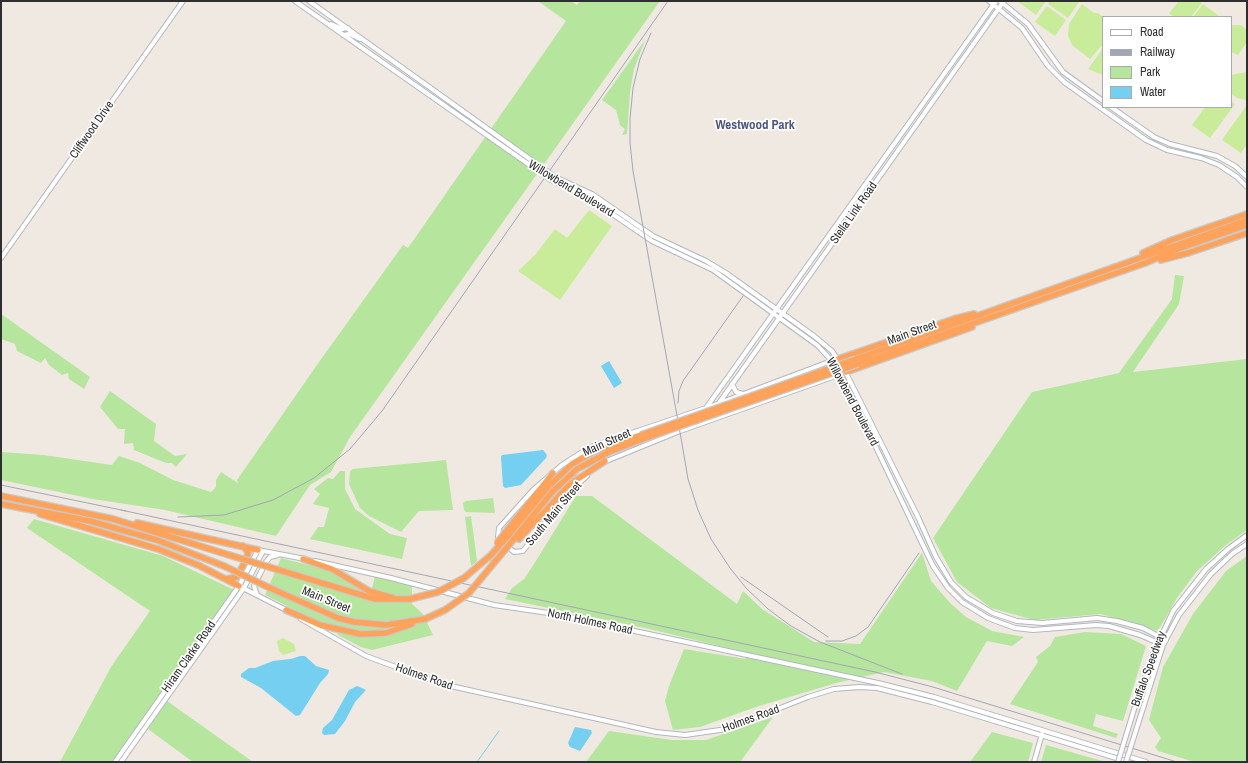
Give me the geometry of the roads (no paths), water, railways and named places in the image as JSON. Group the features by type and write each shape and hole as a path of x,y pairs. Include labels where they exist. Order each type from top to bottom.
{"highway":[{"path":"1110,269 1172,240 1247,214"},
{"name":"Main Street","path":"857,364 1000,308 1247,220"},
{"name":"Main Street","path":"1,496 105,518 374,599 407,599 429,595 447,588 480,566 511,538 552,492 577,469 642,437 857,364 1145,263 1247,225"},
{"path":"1145,263 1188,253 1247,233"},
{"path":"835,360 954,319 1000,308"},
{"path":"850,354 848,360 857,364"},
{"path":"843,373 857,364"},
{"path":"511,538 569,485 605,461"},
{"path":"511,538 553,472"},
{"name":"Main Street","path":"1,504 36,512 90,521 157,540 224,566 338,618 354,622 386,625 423,620 445,610 462,599 475,587 496,562 511,538"},
{"path":"36,512 42,516 158,549 241,587"},
{"path":"105,518 261,550"},
{"path":"225,579 234,579 240,573 248,555 243,546"},
{"path":"303,559 332,570 369,591 390,597 407,599"},
{"path":"286,610 320,625 347,633 360,634 386,633 423,620"}],"main road":[{"name":"Cliffwood Drive","path":"1,258 183,1"},
{"name":"Willowbend Boulevard","path":"295,1 466,122 504,144 554,177 595,199 652,238 706,261 774,313 832,350 835,360 880,441 918,517 939,564 951,582 973,602 993,613 1017,621 1042,623 1096,618 1117,621 1143,628 1166,640"},
{"path":"302,6 305,1"},
{"name":"Willowbend Boulevard","path":"309,1 487,128 504,144"},
{"path":"993,2 1022,28 1048,66 1064,82 1156,146 1209,161 1230,172 1247,187"},
{"name":"Stella Link Road","path":"706,408 993,2"},
{"path":"1003,2 1021,16 1063,72 1102,100"},
{"name":"Stella Link Road","path":"702,424 719,403 1003,2"},
{"path":"323,21 342,29 348,28"},
{"path":"344,35 349,34 371,45"},
{"path":"1032,41 1039,38"},
{"path":"383,63 388,57"},
{"path":"425,92 429,86"},
{"path":"1112,108 1162,141 1217,156 1235,166 1247,177"},
{"path":"466,122 470,120 487,128"},
{"path":"1143,138 1147,132"},
{"path":"1190,156 1191,149"},
{"path":"1230,172 1235,166"},
{"name":"Willowbend Boulevard","path":"725,275 783,313 813,338"},
{"name":"South Main Street","path":"835,360 706,408 590,447 553,472 533,490 499,528 498,537 514,552 523,551 571,490 605,461 695,426 843,373"},
{"path":"738,362 744,367"},
{"path":"820,366 826,367 830,373 827,379"},
{"name":"Willowbend Boulevard","path":"843,373 874,443 933,566 948,588 970,608 988,618 1015,628 1033,630 1096,624 1116,627 1164,645"},
{"path":"732,384 736,392 743,394"},
{"path":"690,413 695,426"},
{"path":"874,443 880,441"},
{"path":"889,473 895,471"},
{"path":"912,521 918,517"},
{"name":"Buffalo Speedway","path":"1118,762 1136,703 1157,643 1173,611 1189,589 1206,570 1228,549 1247,535"},
{"name":"Buffalo Speedway","path":"1128,762 1144,705 1164,645 1179,614 1194,594 1232,554 1247,544"},
{"path":"1228,549 1232,554"},
{"path":"261,550 303,559"},
{"name":"Hiram Clarke Road","path":"115,762 120,760 241,587 261,550"},
{"path":"282,555 269,558 256,582 254,589 256,594 286,610"},
{"name":"North Holmes Road","path":"303,559 398,579 494,605 555,614 878,683"},
{"path":"933,566 939,564"},
{"path":"241,587 262,597"},
{"path":"1189,589 1194,594"},
{"path":"970,608 973,602"},
{"name":"Holmes Road","path":"286,610 366,656 442,684 656,732 685,735 727,729 808,697 834,689 859,687 877,688 1146,762"},
{"path":"1015,628 1017,621"},
{"path":"1065,621 1066,627"},
{"path":"1116,627 1117,621"},
{"name":"Holmes Road","path":"878,683 934,697 1128,762"},
{"path":"1034,762 1043,733"}],"water":[{"path":"609,361 622,383 614,388 601,366"},
{"path":"543,450 547,455 546,458 521,485 505,488 503,486 502,455"},
{"path":"305,656 316,666 329,670 328,674 320,683 300,715 296,716 261,688 241,677 241,674 249,668 255,668 273,661 291,659"},
{"path":"357,686 366,690 355,702 345,721 335,734 324,735 322,733 323,728 332,720 349,690"},
{"path":"575,727 591,730 592,733 580,751 570,747 568,743"}],"waterway":[{"path":"477,762 499,731"}],"railway":[{"path":"178,517 224,515 273,500 314,478 350,449 382,411 668,1"},
{"path":"651,33 640,59 633,88 630,119 630,143 633,171 688,479 698,510 711,539 730,568 746,588 768,609 791,626 820,642 902,674"},
{"path":"678,403 679,391 683,381 743,296"},
{"path":"1,485 126,511"},
{"path":"121,510 875,672 933,687 1177,762"},
{"path":"826,641 842,641 856,636 868,627 919,553"},
{"path":"741,577 828,637"}],"district":[{"name":"Westwood Park","path":"755,126"}]}
